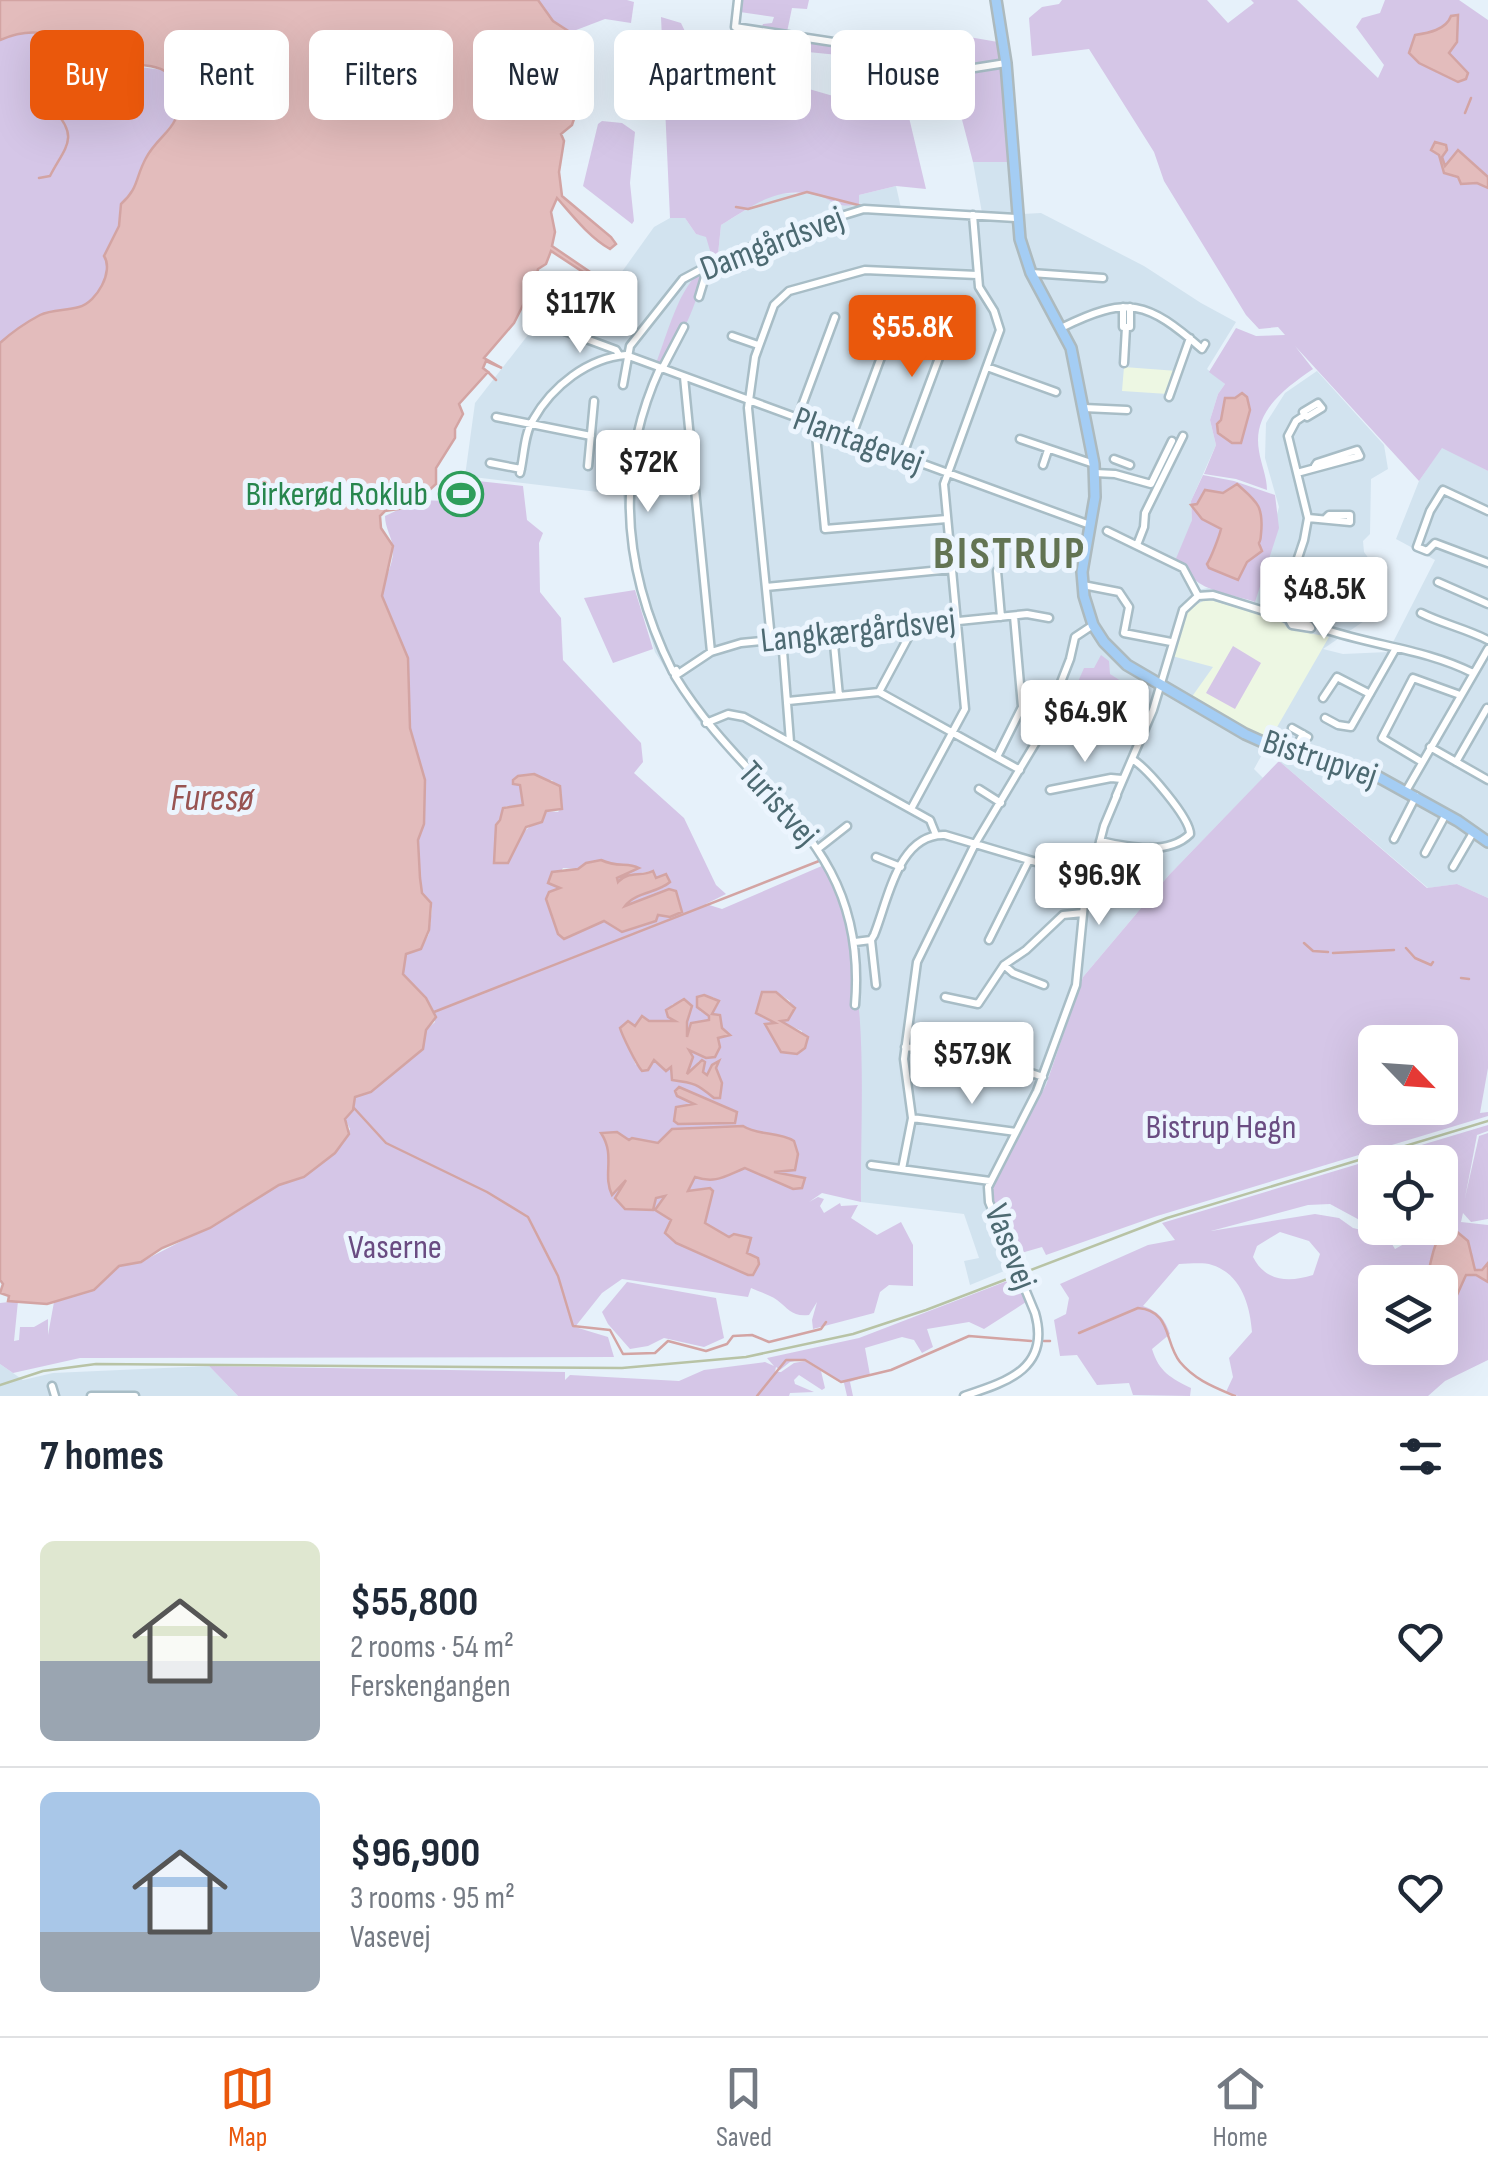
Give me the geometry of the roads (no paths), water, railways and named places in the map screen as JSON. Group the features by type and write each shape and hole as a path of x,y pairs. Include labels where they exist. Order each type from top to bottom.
{"main road":[{"name":"Bistrupvej","path":"996,0 1006,63 1016,218 1031,272 1076,363 1095,469 1082,565 1094,625 1120,658 1160,686 1272,749 1362,768 1488,842"}],"street":[{"path":"738,0 734,27 866,47 912,78 1006,63"},
{"name":"Damgårdsvej","path":"623,355 683,279 766,240 864,210 1016,218"},
{"path":"910,809 965,704 944,484 998,337 999,324 982,296 973,215"},
{"path":"699,297 704,268"},
{"path":"771,640 749,401 758,345 774,305 790,291 865,270 977,275"},
{"path":"1031,272 1103,278"},
{"path":"1062,328 1099,310 1127,307 1162,316 1202,348 1205,344"},
{"path":"1124,364 1127,307"},
{"path":"902,456 955,315"},
{"path":"797,418 835,317"},
{"name":"Turistvej","path":"684,327 644,404 633,445 628,494 636,571 649,620 672,672 706,723 819,848 842,894 855,942 855,1005"},
{"name":"Plantagevej","path":"562,330 1090,525"},
{"path":"850,438 890,333"},
{"path":"732,336 758,345"},
{"path":"1169,397 1190,338"},
{"path":"490,462 521,471 530,424 571,376 601,358 623,355 623,386"},
{"path":"987,367 1056,392"},
{"path":"684,378 711,652"},
{"path":"588,466 594,401"},
{"path":"1084,408 1127,410"},
{"path":"1279,615 1308,518 1288,436 1304,415"},
{"path":"496,416 591,436"},
{"path":"815,425 825,530 947,519"},
{"path":"1136,546 1145,513 1183,436"},
{"path":"1020,440 1095,469 1151,484 1172,441"},
{"path":"1043,464 1048,450"},
{"path":"1297,473 1316,463 1358,450 1360,456 1318,469 1315,466"},
{"path":"1115,474 1117,460 1130,464"},
{"path":"1488,511 1448,491 1439,493 1417,547 1427,551 1436,543 1453,546 1488,563"},
{"path":"1308,518 1326,518"},
{"path":"1107,532 1183,568 1198,596 1214,595 1288,618"},
{"path":"1296,563 1360,587 1362,581 1319,566 1316,569"},
{"path":"766,587 952,569"},
{"path":"997,571 1001,617"},
{"path":"1438,582 1488,604"},
{"path":"1083,585 1119,592 1129,607 1124,633 1171,642"},
{"name":"Vasevej","path":"964,1396 1020,1373 1032,1358 1038,1340 1035,1313 989,1202 990,1181 1043,1078 1079,974 1082,913 1101,838 1160,686 1185,606 1198,596"},
{"path":"1420,612 1488,640"},
{"path":"997,758 1022,706 1014,616"},
{"name":"Langkærgårdsvej","path":"676,673 711,652 740,642 1001,617 1049,618"},
{"path":"902,1169 912,1118 905,1047 920,954 975,844 1040,734 1075,637 1094,625"},
{"path":"879,692 911,626"},
{"path":"1324,629 1442,658 1473,673"},
{"path":"833,634 839,696"},
{"path":"782,638 790,742"},
{"path":"1326,718 1351,727 1396,648"},
{"path":"1394,840 1422,762 1488,649"},
{"path":"1323,698 1337,677 1370,694"},
{"path":"1422,762 1382,738 1413,678 1460,695"},
{"path":"788,701 879,692 1020,770"},
{"path":"1456,762 1487,708"},
{"path":"706,723 718,716 737,714 910,809 933,823 936,835"},
{"path":"1292,728 1306,735 1292,755"},
{"path":"1430,748 1487,778"},
{"path":"1101,838 1146,849 1184,840 1190,829 1151,774 1132,759"},
{"path":"1050,790 1122,779"},
{"path":"978,789 1000,804"},
{"path":"1425,853 1446,814"},
{"path":"819,848 846,826"},
{"path":"1453,867 1474,831"},
{"path":"871,940 913,846 936,835 1090,878"},
{"path":"1141,873 1146,849"},
{"path":"876,857 901,867"},
{"path":"989,940 1029,860"},
{"path":"944,996 978,1004 1004,965 1063,915 1082,913"},
{"path":"855,942 871,940"},
{"path":"871,940 876,985"},
{"path":"1004,965 1013,973 1044,985"},
{"path":"905,1047 973,1054 1043,1078"},
{"path":"912,1118 1016,1132"},
{"path":"871,1165 990,1181"},
{"path":"52,1386 55,1396"},
{"path":"92,1396 135,1396"}],"water":[{"name":"Furesø","path":"0,0 538,0 553,21 567,30 473,30 473,120 574,120 561,134 562,196 616,244 610,249 595,238 557,198 551,212 555,232 552,246 618,291 615,293 551,251 546,264 538,269 535,283 525,289 524,303 514,323 484,358 502,368 486,361 483,368 488,372 459,404 463,414 455,438 436,468 436,484 411,507 385,511 380,516 381,528 393,546 382,596 408,658 410,728 425,780 424,824 418,840 422,893 431,903 429,930 421,949 406,954 403,974 426,998 436,1017 426,1030 423,1049 371,1092 355,1097 353,1110 345,1119 349,1134 335,1153 304,1177 279,1185 210,1228 162,1248 141,1262 119,1266 94,1290 47,1304 8,1301 9,1296 0,1293 0,343 40,315 79,307 97,293 107,270 104,256 119,226 121,204 134,188 152,149 175,120 289,120 289,30 164,30 164,71 144,65 144,30 30,30 0,40"},
{"path":"1458,15 1457,42 1449,53 1468,73 1466,79 1458,82 1419,63 1409,53 1415,35 1436,30 1451,16"},
{"path":"1435,142 1446,145 1442,157 1445,166 1458,150 1488,177 1488,188 1477,183 1461,184 1458,177 1444,173 1439,155 1431,150"},
{"path":"1242,393 1250,410 1241,443 1232,443 1218,433 1217,424 1225,398"},
{"path":"1237,484 1254,500 1262,524 1262,551 1247,562 1238,580 1209,568 1207,564 1221,529 1202,519 1191,505 1197,504 1205,490 1223,493"},
{"path":"534,774 560,786 562,809 546,811 542,822 526,827 508,863 494,863 496,825 503,808 523,805 520,785 513,784 513,780"},
{"path":"601,860 639,868 617,878 618,882 626,876 653,871 656,878 666,874 670,882 625,906 669,889 676,891 682,912 670,917 658,915 656,921 622,932 604,921 564,939 558,934 546,899 549,892 560,888 548,883 552,872 578,869"},
{"path":"762,992 776,992 795,1008 788,1020 781,1021 808,1037 805,1048 797,1054 781,1052 765,1024 775,1023 756,1013"},
{"path":"704,995 719,1001 712,1014 720,1015 722,1028 730,1035 718,1038 720,1047 715,1057 706,1058 689,1050 693,1057 687,1074 702,1060 707,1075 719,1061 716,1068 722,1083 720,1098 695,1085 672,1080 671,1067 666,1071 654,1060 648,1070 642,1071 620,1028 628,1021 635,1026 642,1016 649,1021 675,1021 666,1010 684,999 692,1006 687,1037 691,1023 709,1020 697,1007 697,997"},
{"path":"679,1087 737,1112 735,1123 678,1124 674,1121 676,1107 694,1104 677,1096 675,1091"},
{"path":"743,1126 794,1141 798,1154 795,1170 774,1172 805,1178 802,1188 793,1189 745,1168 715,1179 695,1177 688,1191 710,1188 713,1191 705,1223 729,1237 734,1234 751,1238 747,1253 758,1258 759,1264 753,1275 676,1243 665,1233 671,1220 655,1210 665,1196 656,1198 653,1210 625,1209 615,1198 626,1180 612,1195 608,1149 601,1133 617,1132 629,1140 658,1143 672,1129"},
{"path":"1458,1233 1468,1241 1475,1270 1482,1270 1488,1263 1488,1282 1476,1275 1466,1275 1458,1293 1458,1265 1430,1265 1436,1245 1458,1245"}],"waterway":[{"path":"1465,113 1471,98"},
{"path":"39,178 50,176 65,150 68,136 62,120"},
{"path":"736,207 748,209 807,192 862,206"},
{"path":"901,208 911,209"},
{"path":"488,372 496,380"},
{"path":"434,1012 819,861"},
{"path":"1304,943 1313,951 1328,952"},
{"path":"1406,948 1415,958 1431,965 1433,962"},
{"path":"1333,953 1394,950"},
{"path":"1461,978 1469,979"},
{"path":"354,1108 386,1143 487,1192 528,1217 558,1276 573,1326 610,1330 623,1354 655,1353 668,1341 706,1351 727,1344 733,1336 752,1335 769,1342 821,1329 826,1322"},
{"path":"1079,1333 1138,1308 1149,1310 1162,1321 1180,1362 1205,1382 1235,1396"},
{"path":"757,1396 786,1360 805,1360 841,1382 891,1370 969,1336 1031,1341"},
{"path":"1044,1341 1050,1341"}],"tram line":[{"path":"0,1385 43,1371 96,1364 622,1368 746,1357 853,1334 1167,1218 1488,1121"}],"place":[{"name":"Birkerød Roklub","path":"461,494"}],"district":[{"name":"BISTRUP","path":"1010,554"}],"park label":[{"name":"Bistrup Hegn","path":"1221,1127"},
{"name":"Vaserne","path":"395,1247"}]}
